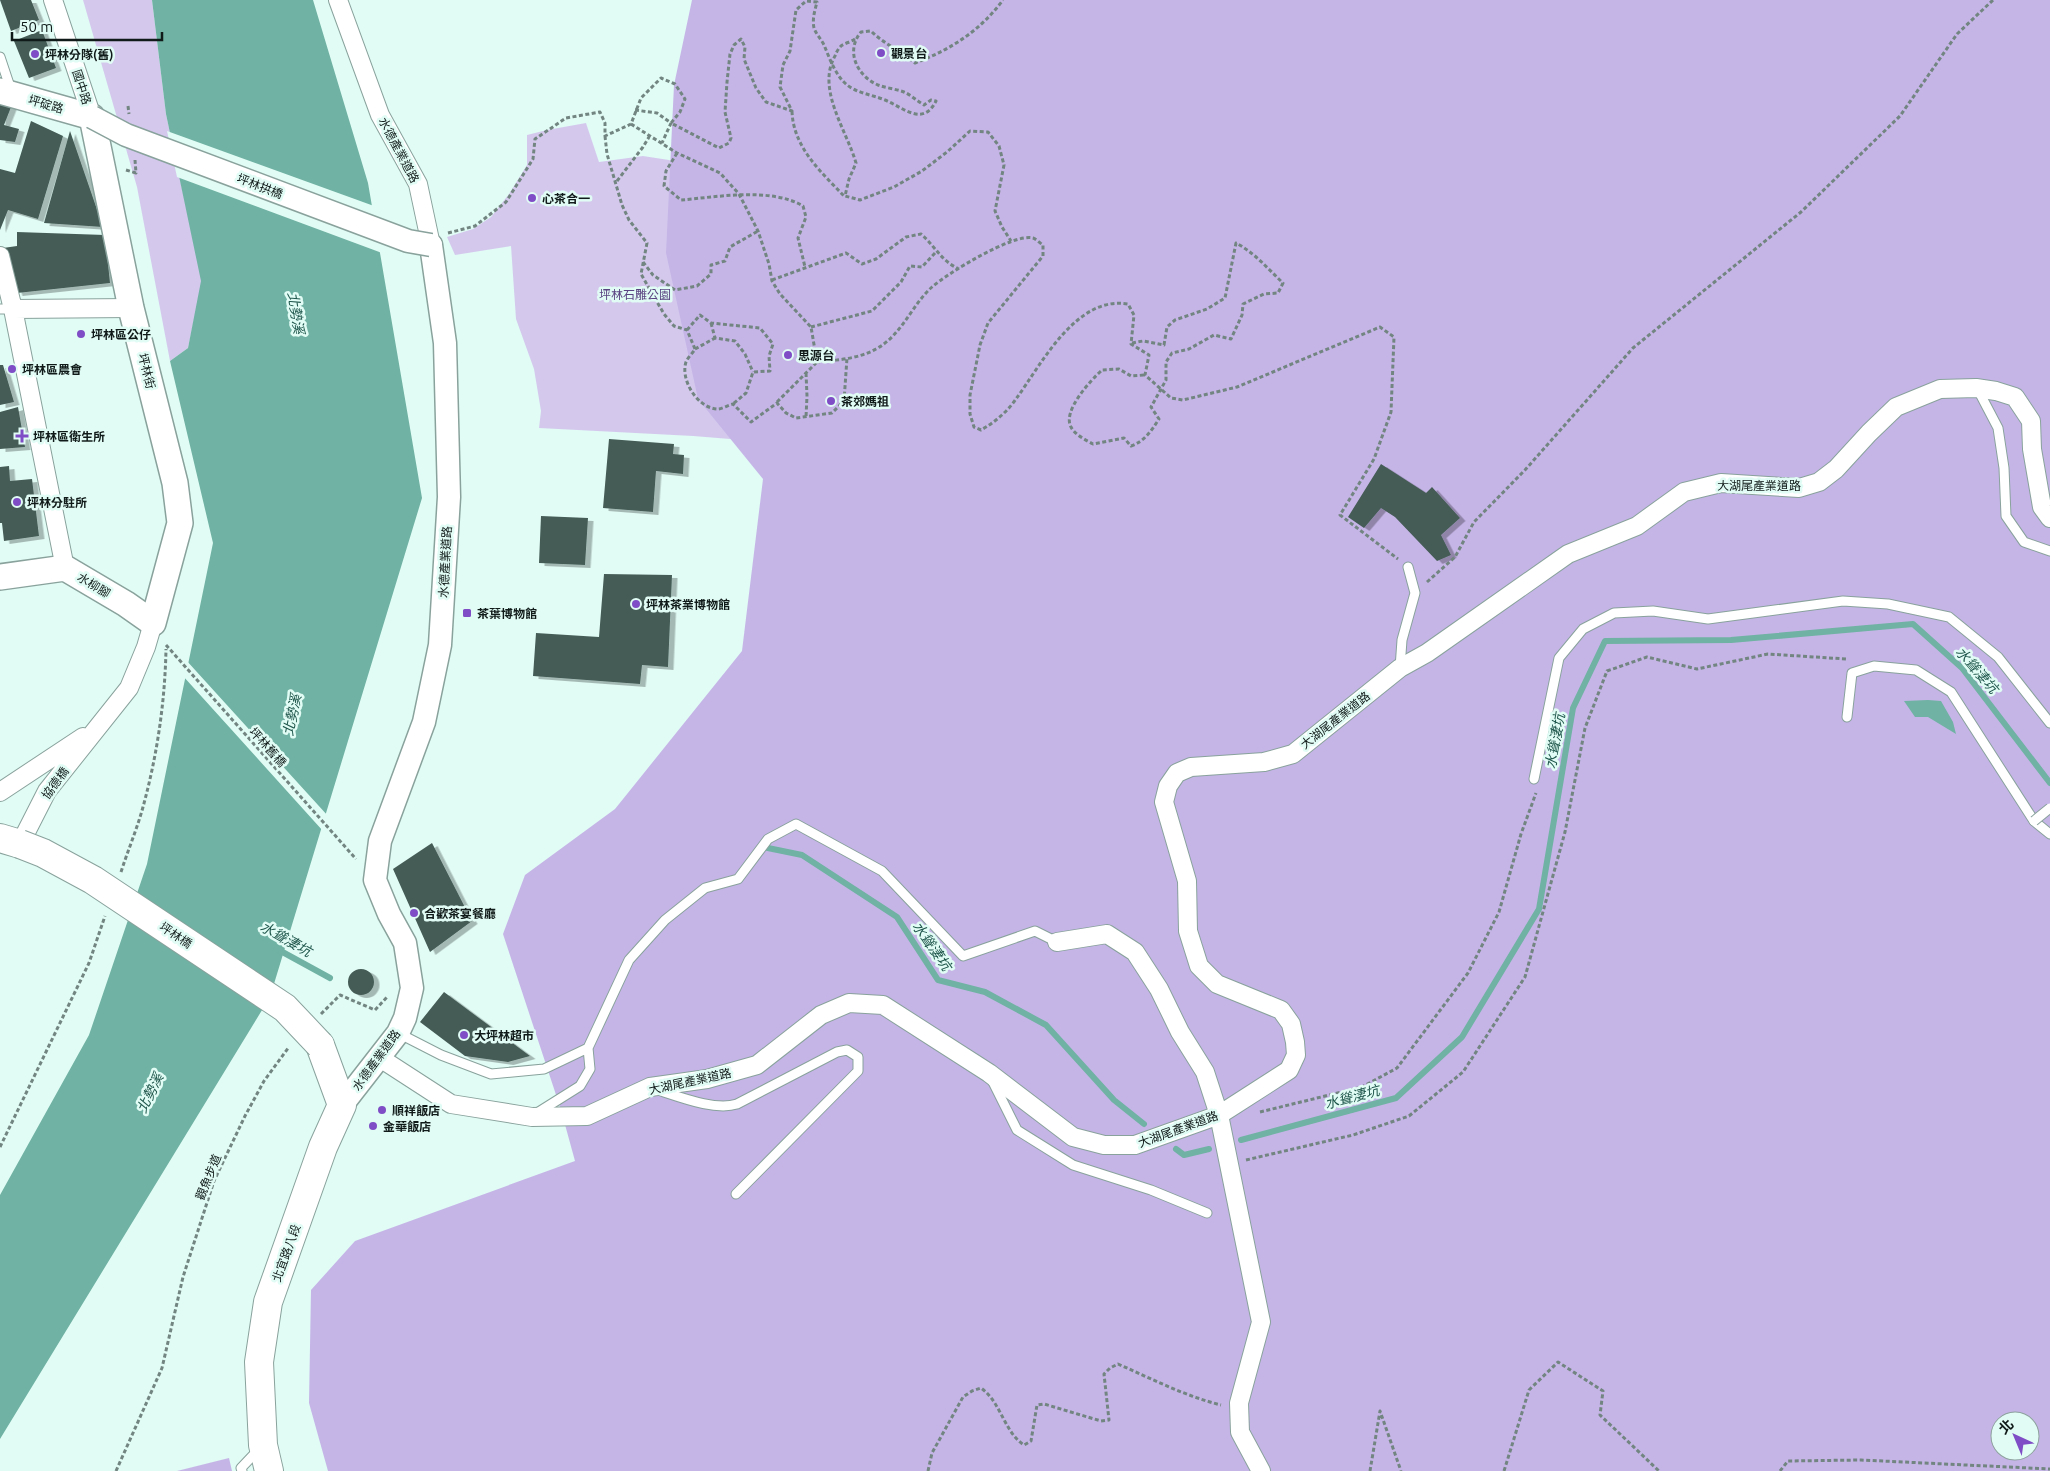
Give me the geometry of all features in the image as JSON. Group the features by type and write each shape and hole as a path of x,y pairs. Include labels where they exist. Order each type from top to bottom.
{"main road":[{"name":"坪碇路","path":"6,93 92,118"},
{"name":"坪林街","path":"92,118 132,308 175,483 180,523 153,624"},
{"name":"水柳腳","path":"0,577 65,568 126,604 153,624"},
{"name":"坪林橋","path":"10,841 43,852 93,880 285,1008 317,1032"},
{"path":"317,1032 342,1105"},
{"name":"北宜路八段","path":"266,1458 259,1362 268,1302 323,1148 342,1105"}],"street":[{"name":"國中路","path":"53,0 92,118"},
{"name":"水德產業道路","path":"338,0 380,115 418,184 430,241 445,343 449,497 440,645 424,722 380,841 375,880 389,914 405,943 412,988 405,1018 398,1033 342,1105"},
{"name":"坪林拱橋","path":"92,118 126,135 408,241 430,241"},
{"path":"0,256 7,309 65,568"},
{"path":"7,309 132,308"},
{"name":"大湖尾產業道路","path":"380,1058 451,1104 532,1117 587,1116 650,1087 707,1079 757,1065 821,1015 850,1002 883,1005 989,1073 1073,1137 1104,1145 1135,1145 1219,1115 1289,1070 1296,1055 1291,1024 1281,1010 1217,984 1199,966 1188,931 1187,880 1164,802 1168,786 1177,773 1191,767 1264,762 1293,754 1400,668 1443,643 1568,554 1637,526 1684,492 1721,483 1799,488 1819,482 1836,469 1896,407 1940,389 1976,388 1996,391 2015,397 2030,422 2032,449 2042,507 2050,518"},
{"name":"協德橋","path":"10,841 129,688 146,647 153,624"},
{"name":"協德橋","path":"0,792 98,727"},
{"path":"1057,942 1107,934 1136,952 1159,989 1180,1032 1206,1072 1219,1115 1261,1322 1239,1403 1240,1432 1262,1471"}],"lane":[{"path":"0,57 6,93"},
{"path":"1976,388 1998,428 2004,468 2006,516 2024,542 2050,551"},
{"path":"1400,668 1402,640 1415,593 1408,567"},
{"path":"1534,779 1559,658 1582,629 1614,614 1653,611 1708,619 1843,601 1888,604 1949,617 1998,657 2050,723"},
{"path":"1847,717 1852,673 1874,666 1916,670 1952,692 2034,821 2050,834"},
{"path":"2034,821 2050,808"},
{"path":"532,1117 580,1086 590,1069 588,1048 629,960 665,920 705,888 738,879 768,838 796,824 882,871 963,956 1036,931 1057,942"},
{"path":"398,1033 441,1055 491,1074 544,1069 588,1048"},
{"path":"650,1087 686,1099 726,1107 737,1104 837,1052 847,1050 858,1057 858,1071 736,1194"},
{"path":"989,1073 1017,1130 1073,1165 1151,1190 1207,1213"},
{"path":"242,1471 241,1468 266,1458"}],"path":[{"path":"845,196 849,179 856,163 851,144 839,120 830,92 828,73 840,47 855,39 861,32 871,31 915,63 936,55 965,38 991,16 1003,0"},
{"path":"1415,593 1455,557 1474,522 1525,470 1633,348 1801,212 1900,116 1957,34 1993,0"},
{"path":"855,39 854,58 867,79 878,85 905,93 924,105 931,100 936,101 931,110 922,115 912,113 884,99 862,94 847,85 831,63 824,45 814,28 813,15 817,2 806,1 796,10 790,52 784,65 780,87 792,111 792,123 807,157 845,196 860,200 894,187 922,171 970,131 988,132 999,146 1004,165 995,211 1011,241"},
{"path":"635,110 657,113 671,124 719,148 729,143 731,138 725,112 730,54 734,45 741,39 744,47 744,59 756,88 766,102 792,111"},
{"path":"605,136 631,124 641,98 661,78 675,84 685,99 680,112 671,124 662,143"},
{"path":"430,241 475,226 506,202 533,160 535,139 566,118 600,112 605,123 608,154 622,204 629,220 647,243 641,274 664,314 674,326 687,330"},
{"path":"631,124 677,153 720,173 739,194 758,231 769,264 772,280 780,294 811,327 817,362"},
{"path":"616,181 649,137"},
{"path":"677,153 666,171 664,186 681,200 739,194 793,200 803,206 806,217 798,238 805,267"},
{"path":"643,262 653,275 675,290 697,286 710,274 711,265 725,261 730,248 758,231"},
{"path":"772,280 846,253 862,264 876,259 906,238 922,234 931,242 936,252 947,263 960,269"},
{"path":"733,404 751,422 777,402 817,362 847,358 870,352 898,332 932,288 973,259 1011,241 1033,238 1043,245 1043,256 988,323 980,345 970,395 970,414 974,427 981,430 996,421 1015,401 1057,340 1078,320 1100,307 1118,302 1128,304 1134,315 1131,344"},
{"path":"1131,344 1143,341 1164,345 1167,327 1175,320 1207,309 1225,298 1236,243 1247,249 1283,283 1278,293 1264,294 1243,304 1242,314 1231,339 1214,335 1190,349 1172,353 1166,362 1166,380 1160,390 1151,407 1159,419 1148,435 1140,442 1131,446 1124,438 1093,444 1081,437 1071,427 1069,418 1087,383 1102,370 1118,369 1131,376 1145,375 1160,390 1171,398 1183,400 1237,387 1380,327 1394,338 1391,412 1374,459 1340,515 1408,567"},
{"path":"811,327 872,311 901,282 910,266 922,267 936,252"},
{"path":"687,330 700,315 711,323 760,328 773,344 769,356 770,372 753,372"},
{"path":"711,323 716,338"},
{"path":"687,330 695,349"},
{"path":"716,338 735,341 745,354 753,372 746,393 733,404 718,409 704,405 693,394 686,377 686,362 695,349 716,338"},
{"path":"1131,344 1149,355 1145,375"},
{"path":"777,402 786,413 796,418 832,413 844,401 847,358"},
{"path":"806,373 806,417"},
{"name":"坪林舊橋","path":"118,881 143,808 155,752 165,686 166,646 358,860"},
{"path":"1229,1164 1353,1135 1409,1116 1463,1072 1525,977 1565,832 1585,728 1607,671 1647,658 1697,669 1768,654 1854,660"},
{"path":"1254,1114 1362,1087 1396,1068 1468,972 1499,912 1521,834 1538,788"},
{"path":"0,1147 89,963 108,908"},
{"path":"317,1032 340,995 375,1010 389,994 412,988"},
{"name":"觀魚步道","path":"116,1471 162,1368 183,1277 214,1181 260,1090 290,1047"},
{"path":"1504,1471 1529,1390 1558,1362 1603,1391 1600,1415 1659,1471"},
{"path":"928,1471 932,1453 963,1398 972,1391 981,1388 990,1394 1016,1440 1024,1445 1031,1441 1037,1405 1044,1404 1101,1421 1109,1420 1104,1374 1118,1364 1135,1374 1198,1399 1222,1405 1239,1403"},
{"path":"1370,1471 1380,1410 1400,1471"},
{"path":"1780,1471 1788,1461 1861,1460 2050,1469"}],"green space":[{"path":"83,0 152,0 166,114 202,281 188,348 170,361 137,187"},
{"name":"坪林石雕公園","path":"586,123 599,162 643,156 669,160 701,176 842,448 693,436 539,428 541,411 534,369 516,319 511,246 455,255 447,237 473,229 491,217 509,194 527,165 527,135"}],"shaded area":[{"path":"692,0 2050,0 2050,1471 328,1471 309,1403 311,1290 355,1241 575,1161 561,1110 503,934 525,875 615,809 742,651 763,479 698,399 666,253 674,85"},
{"path":"229,1458 232,1471 177,1471"}],"water":[{"name":"北勢溪","path":"152,0 313,0 368,183 422,498 270,997 0,1439 0,1195 89,1035 147,864 213,543 170,361 188,348 201,281 166,114"},
{"path":"1904,701 1941,701 1953,722 1956,734 1928,717 1915,717"}],"pier":[{"path":"167,131 374,206 382,253 177,177"},
{"path":"186,660 328,816 323,831 183,676"}],"building":[{"path":"0,0 31,0 39,20 11,31"},
{"name":"坪林分隊(舊)","path":"42,30 56,68 29,78 14,41"},
{"path":"0,100 13,102 4,125 19,129 15,142 0,140"},
{"path":"31,121 63,136 38,219 8,210 0,230 0,169 15,173"},
{"path":"70,131 103,227 44,223"},
{"path":"17,232 105,235 110,283 17,293 3,248 17,246"},
{"path":"0,365 3,365 14,402 0,405"},
{"path":"18,407 25,447 0,449 0,412"},
{"path":"609,439 674,444 673,454 684,455 683,474 656,471 653,512 603,508"},
{"path":"1381,464 1426,493 1432,487 1460,518 1441,535 1451,555 1437,561 1395,517 1381,508 1364,528 1348,517"},
{"name":"坪林分駐所","path":"9,466 10,481 32,479 39,536 4,541 2,523 0,523 0,467"},
{"path":"541,516 588,518 585,565 539,563"},
{"name":"坪林茶業博物館","path":"604,574 672,575 668,667 642,665 640,684 533,676 536,633 599,637"},
{"path":"432,843 472,921 430,952 393,869"},
{"path":"361,969 370,973 374,982 370,991 361,995 352,991 348,982 352,973"},
{"path":"444,992 530,1056 508,1062 465,1056 420,1022"}],"waterway":[{"name":"水聳淒坑","path":"1241,1140 1396,1098 1462,1037 1539,909 1573,708 1605,641 1731,640 1913,624 1962,668 2050,783"},
{"name":"水聳淒坑","path":"763,847 802,855 897,917 938,980 985,992 1046,1025 1114,1100 1144,1124"},
{"name":"水聳淒坑","path":"277,949 330,978"},
{"name":"水聳淒坑","path":"1176,1149 1184,1155 1209,1149"}],"place":[{"name":"觀景台","path":"881,53"},
{"name":"坪林分隊(舊)","path":"35,54"},
{"name":"心茶合一","path":"532,198"},
{"name":"坪林區公仔","path":"81,334"},
{"name":"思源台","path":"788,355"},
{"name":"坪林區農會","path":"12,369"},
{"name":"茶郊媽祖","path":"831,401"},
{"name":"坪林區衛生所","path":"22,436"},
{"name":"坪林分駐所","path":"17,502"},
{"name":"坪林茶業博物館","path":"636,604"},
{"name":"茶葉博物館","path":"467,613"},
{"name":"合歡茶宴餐廳","path":"414,913"},
{"name":"大坪林超市","path":"464,1035"},
{"name":"順祥飯店","path":"382,1110"},
{"name":"金華飯店","path":"373,1126"}]}
